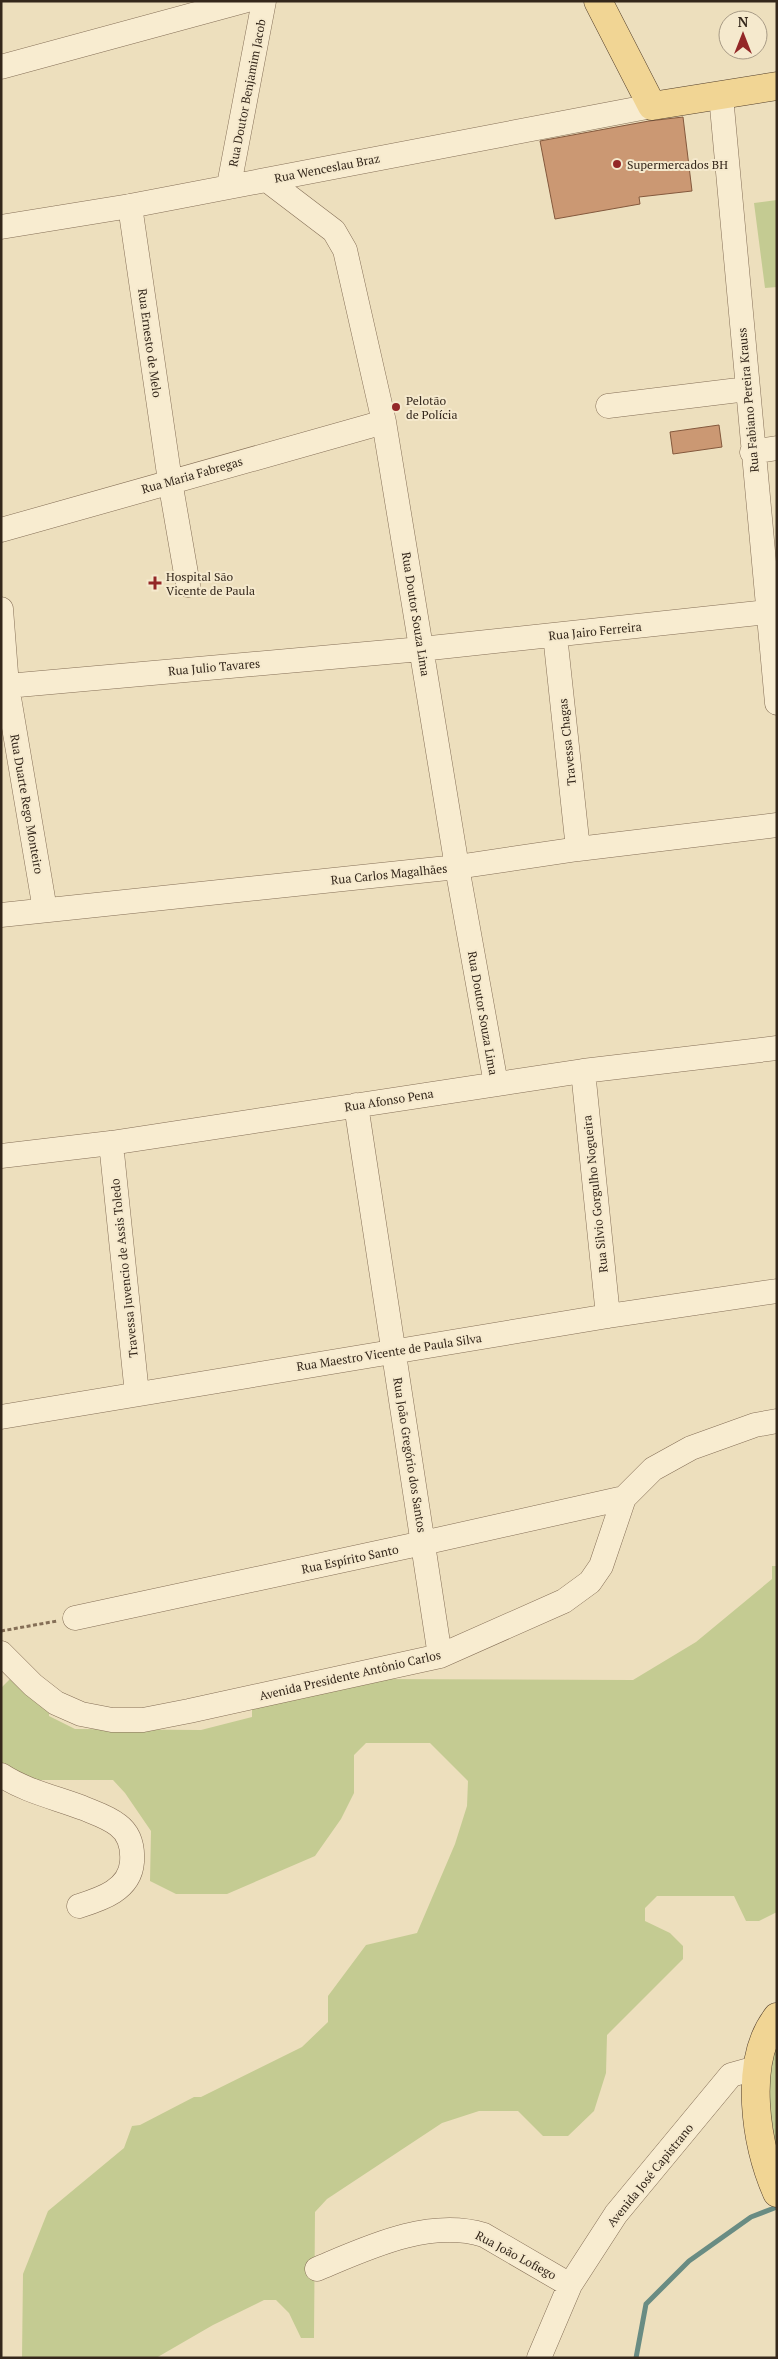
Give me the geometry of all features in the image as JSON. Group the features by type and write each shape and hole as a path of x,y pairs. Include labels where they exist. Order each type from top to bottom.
{"main road":[{"path":"598,1 652,106 777,86"},
{"path":"776,2192 758,2128 756,2068 768,2028 777,2017"}],"street":[{"path":"1,67 244,1"},
{"name":"Rua Doutor Benjamim Jacob","path":"229,185 264,1"},
{"name":"Rua Fabiano Pereira Krauss","path":"721,96 752,452 774,613 777,703"},
{"name":"Rua Wenceslau Braz","path":"1,227 130,206 229,185 268,180 652,106"},
{"name":"Rua Doutor Souza Lima","path":"268,180 334,232 342,243 384,422 457,867 496,1084"},
{"name":"Rua Ernesto de Melo","path":"130,206 170,481 188,585"},
{"path":"608,406 747,390"},
{"name":"Rua Maria Fabregas","path":"1,530 384,422"},
{"path":"752,452 777,448"},
{"name":"Rua Duarte Rego Monteiro","path":"1,609 7,686 45,910"},
{"name":"Rua Jairo Ferreira","path":"421,648 774,613"},
{"name":"Travessa Chagas","path":"555,635 578,849"},
{"name":"Rua Julio Tavares","path":"7,686 421,648"},
{"name":"Rua Carlos Magalhães","path":"1,915 457,867 578,849 777,825"},
{"name":"Rua Afonso Pena","path":"1,1156 111,1143 583,1071 777,1048"},
{"name":"Rua Silvio Gorgulho Nogueira","path":"583,1071 608,1316"},
{"name":"Rua João Gregório dos Santos","path":"356,1105 440,1656"},
{"name":"Travessa Juvencio de Assis Toledo","path":"111,1143 137,1394"},
{"name":"Rua Maestro Vicente de Paula Silva","path":"1,1417 608,1316 777,1291"},
{"name":"Avenida Presidente Antônio Carlos","path":"1,1653 33,1685 56,1703 80,1714 112,1720 143,1720 440,1656 564,1600 590,1582 602,1566 624,1498 653,1469 691,1448 755,1425 777,1421"},
{"name":"Rua Espírito Santo","path":"75,1618 624,1498"},
{"path":"1,1776 105,1816 119,1825 129,1837 133,1851 132,1866 124,1882 110,1896 80,1906"},
{"name":"Avenida José Capistrano","path":"539,2358 570,2284 616,2214 731,2075 756,2068"},
{"name":"Rua João Lofiego","path":"318,2269 367,2249 417,2234 470,2231 484,2235 570,2284"}],"path":[{"path":"1,1631 75,1618"}],"green space":[{"path":"777,200 777,287 765,288 754,203"},
{"path":"772,1566 777,1566 777,1912 759,1921 746,1921 734,1896 657,1896 645,1908 645,1921 670,1933 683,1946 683,1959 607,2035 606,2073 594,2111 568,2136 543,2136 518,2111 479,2111 442,2123 327,2199 315,2212 314,2338 301,2338 289,2313 276,2300 264,2300 213,2325 156,2358 22,2358 23,2274 48,2211 124,2148 132,2126 140,2125 194,2097 201,2097 302,2047 328,2022 328,1996 366,1945 417,1933 455,1844 467,1806 468,1781 430,1743 366,1743 354,1755 354,1793 341,1819 315,1856 227,1894 176,1894 150,1881 151,1831 125,1793 113,1780 1,1780 1,1688 11,1678 49,1704 49,1716 75,1729 201,1730 252,1717 252,1704 366,1679 633,1680 696,1642 772,1579"},
{"path":"777,2017 777,2193 765,2158 768,2028"}],"building":[{"name":"Supermercados BH","path":"683,117 692,191 639,197 640,204 555,219 540,141 649,121"},
{"path":"719,425 722,447 673,454 670,432"}],"waterway":[{"path":"636,2358 646,2304 689,2261 751,2217 777,2207"}],"place":[{"name":"Supermercados BH","path":"617,164"},
{"name":"Pelotão de Polícia","path":"396,407"},
{"name":"Hospital São Vicente de Paula","path":"155,583"}]}
